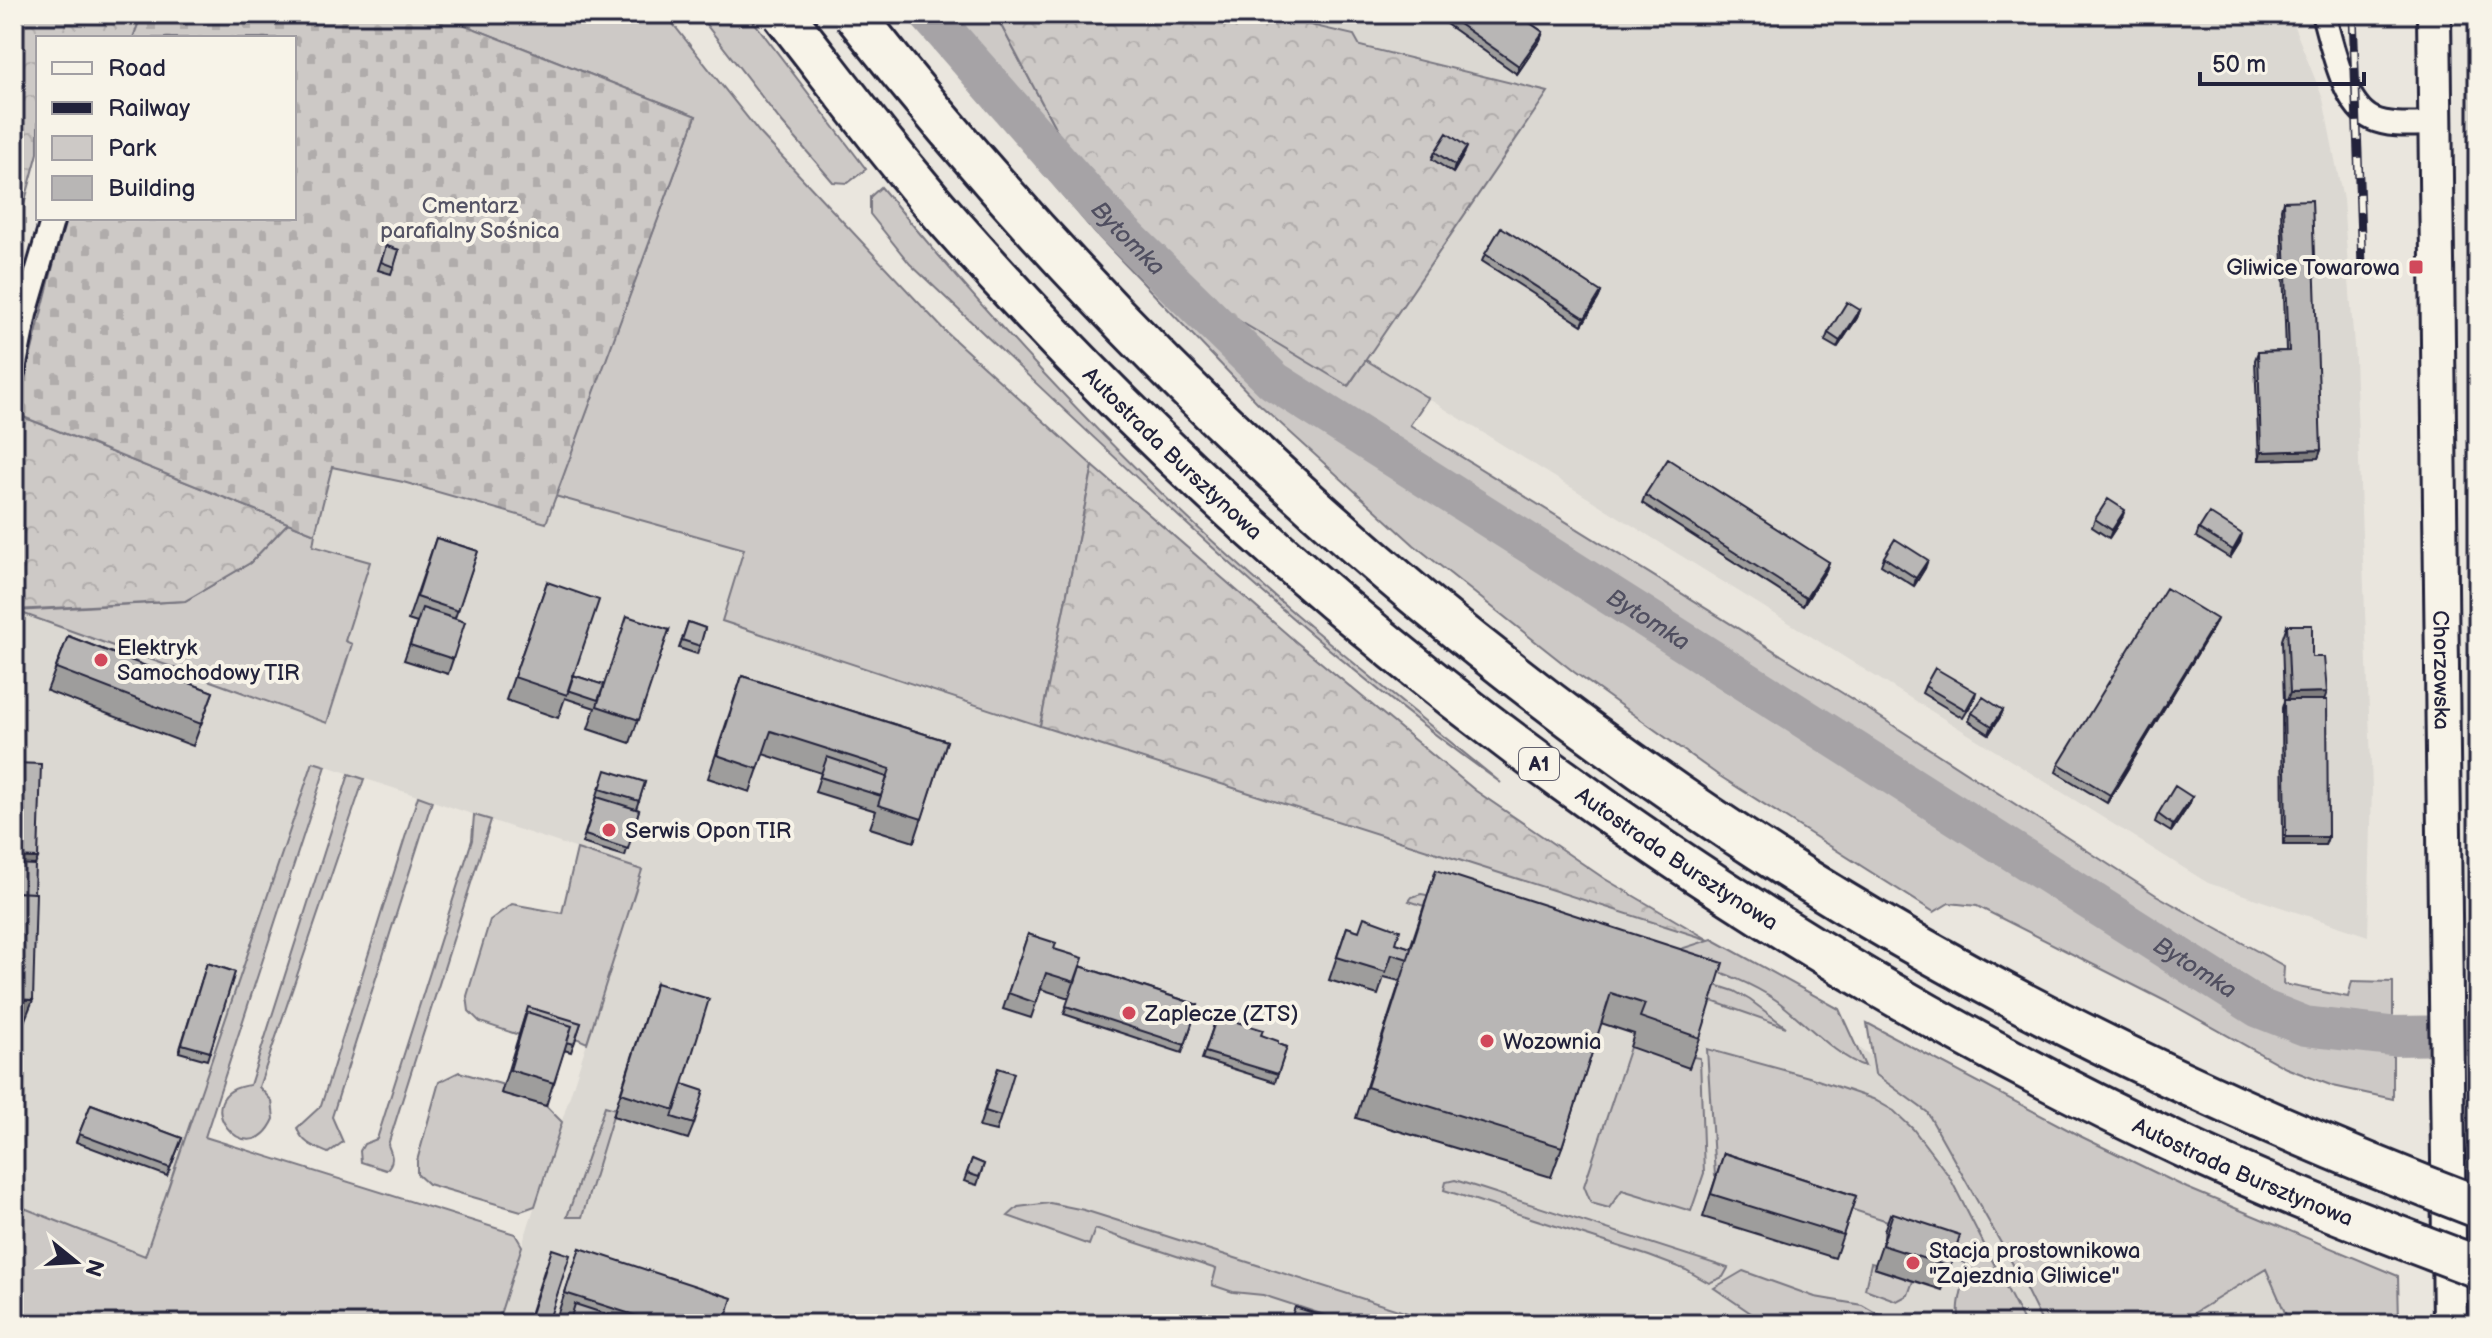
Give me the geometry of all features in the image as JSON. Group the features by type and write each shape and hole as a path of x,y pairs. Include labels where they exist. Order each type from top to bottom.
{"highway":[{"name":"Autostrada Bursztynowa","path":"783,14 950,223 1172,453 1350,616 1538,762 1755,912 1993,1050 2167,1139 2287,1193 2478,1267"},
{"name":"A1","path":"854,14 980,169 1119,321 1200,401 1378,564 1556,707 1778,861 1873,920 1986,984 2255,1116 2478,1207"}],"main road":[{"name":"Chorzowska","path":"2434,14 2450,1324"}],"street":[{"path":"2323,14 2338,66 2356,107 2374,120 2408,125 2435,124"},
{"path":"14,369 25,314 52,220"}],"shaded area":[{"path":"1263,14 2289,14 2323,99 2343,200 2355,359 2372,788 2368,936 2208,883 1366,360 1548,92 1360,46 1354,35"},
{"path":"2466,14 2478,14 2478,981 2473,979"},
{"path":"332,467 403,482 546,523 555,496 745,549 722,621 1709,940 1773,984 1769,990 1881,1062 1924,1069 2112,1324 497,1324 642,870 314,762 145,1257 14,1204 16,611 326,722 351,644 345,641 370,562 312,546"},
{"path":"2267,1268 2290,1324 2176,1324 2179,1320"}],"green space":[{"path":"14,14 142,14 134,36 36,36 36,160 14,241"},
{"name":"Cmentarz parafialny Sośnica","path":"142,14 437,14 696,116 546,523 403,482 332,467 315,534 16,414 64,220 296,220 296,36 134,36"},
{"path":"437,14 665,14 759,132 947,333 1093,466 1040,726 722,621 744,549 555,496 696,116"},
{"path":"698,14 748,14 866,169 848,183 833,182 779,119"},
{"path":"913,14 995,14 1076,167 1349,385 1366,360 1428,398 1410,425 1860,704 2156,895 2284,966 2283,984 2348,997 2352,981 2393,982 2393,1099 2333,1086 2286,1068 2171,1004 1977,906 1949,903 1934,912 1718,775 1574,672 1414,545 1258,403 1095,233 973,90"},
{"path":"995,14 1263,14 1354,35 1360,46 1548,92 1348,386 1211,304 1076,167"},
{"path":"881,187 1012,339 1151,483 1279,600 1501,783 1345,663 1270,599 910,264 870,214 870,197"},
{"path":"16,414 288,523 250,563 185,601 14,610"},
{"path":"1093,466 1295,641 1476,791 1605,879 1709,940 1040,726"},
{"path":"288,523 315,534 313,546 370,562 345,641 352,644 327,723 16,611 185,601 250,563"},
{"path":"313,762 326,766 205,1137 515,1234 522,1246 497,1324 14,1324 14,1204 145,1256"},
{"path":"349,774 364,779 259,1087 272,1101 274,1119 262,1135 249,1140 237,1136 227,1127 221,1115 222,1102 231,1091 250,1085"},
{"path":"418,796 432,801 332,1117 343,1142 328,1153 305,1141 297,1128 321,1106"},
{"path":"474,815 491,820 388,1145 392,1158 386,1170 361,1162 360,1151 364,1144 377,1139 472,840"},
{"path":"577,849 642,870 587,1043 525,1015 519,1035 480,1022 469,1011 467,996 490,920 512,904 562,913"},
{"path":"1421,894 1449,899 1734,991 1786,1027 1425,901 1424,906 1409,901"},
{"path":"1712,939 1839,1009 1865,1066 1843,1055 1764,992 1668,953"},
{"path":"1867,1023 2078,1135 2187,1188 2398,1276 2399,1324 2290,1324 2266,1269 2176,1324 2043,1324 2019,1275 1927,1112 1875,1074"},
{"path":"1630,1047 1700,1058 1704,1173 1691,1211 1622,1190 1609,1208 1591,1203 1584,1186"},
{"path":"1707,1049 1809,1077 1873,1099 1894,1111 1913,1129 1949,1176 2025,1324 1960,1324 1965,1263 1884,1236 1884,1231 1906,1227 1851,1209 1848,1219 1715,1176"},
{"path":"459,1072 504,1085 502,1093 546,1106 562,1122 535,1206 521,1211 428,1184 417,1174 417,1161 439,1082"},
{"path":"605,1106 615,1109 582,1217 567,1217"},
{"path":"1455,1180 1728,1268 1723,1277 1709,1283 1686,1270 1649,1256 1444,1190 1446,1182"},
{"path":"1050,1203 1084,1210 1442,1324 1352,1324 1263,1295 1233,1292 1212,1285 1216,1269 1095,1229 1089,1245 1008,1216 1018,1207"},
{"path":"1871,1263 1875,1264 1874,1268 1913,1281 1908,1295 1897,1301 1865,1289"},
{"path":"1743,1271 1815,1297 1862,1305 1895,1324 1767,1324 1714,1288"}],"building":[{"path":"1445,14 1517,14 1543,32 1519,66"},
{"path":"1447,133 1467,147 1455,165 1435,152"},
{"path":"2312,200 2321,450 2261,452 2258,352 2289,351 2283,201"},
{"path":"1501,227 1601,292 1585,318 1485,254"},
{"path":"386,246 399,250 394,267 381,262"},
{"path":"1847,302 1860,310 1840,341 1828,333"},
{"path":"1668,459 1829,562 1806,598 1645,495"},
{"path":"2108,499 2125,510 2112,530 2095,519"},
{"path":"2209,513 2242,534 2233,550 2199,529"},
{"path":"436,538 478,551 458,611 417,597"},
{"path":"1895,539 1928,560 1916,578 1884,557"},
{"path":"547,582 599,600 567,695 514,677"},
{"path":"2166,588 2217,619 2110,795 2059,764"},
{"path":"422,608 465,622 453,659 410,645"},
{"path":"627,616 669,630 639,720 597,706"},
{"path":"688,622 705,628 700,646 682,640"},
{"path":"2287,625 2312,625 2312,657 2324,657 2327,692 2290,693"},
{"path":"68,636 213,692 201,724 56,668"},
{"path":"1935,668 1976,692 1966,710 1925,686"},
{"path":"573,675 604,685 598,700 568,690"},
{"path":"742,676 947,741 922,819 878,805 890,769 771,731 758,769 717,755"},
{"path":"1983,697 2003,710 1992,726 1972,713"},
{"path":"2284,700 2327,700 2328,837 2286,837"},
{"path":"827,757 887,777 881,796 820,777"},
{"path":"14,763 41,764 38,858 14,857"},
{"path":"606,770 645,782 639,801 600,789"},
{"path":"2175,786 2192,797 2173,825 2158,814"},
{"name":"Serwis Opon TIR","path":"597,797 639,810 628,849 585,835"},
{"path":"14,864 35,865 34,893 14,892"},
{"name":"Wozownia","path":"1436,870 1723,963 1700,1038 1640,1017 1645,1004 1611,993 1562,1147 1367,1087"},
{"path":"14,892 36,893 33,1000 14,999"},
{"path":"1364,917 1400,930 1396,943 1411,948 1408,959 1392,954 1386,972 1337,957 1347,927 1359,931"},
{"path":"1028,934 1056,943 1054,949 1083,958 1075,982 1046,973 1036,1003 1008,993"},
{"path":"207,963 235,972 210,1052 182,1044"},
{"name":"Zaplecze (ZTS)","path":"1080,966 1198,1005 1185,1045 1066,1006"},
{"path":"656,983 709,999 675,1110 621,1093"},
{"path":"528,1007 581,1023 574,1044 567,1042 572,1026 527,1012 522,1027"},
{"path":"527,1012 572,1026 554,1083 510,1070"},
{"path":"1217,1016 1263,1030 1261,1035 1287,1047 1278,1074 1205,1052"},
{"path":"998,1068 1014,1073 1001,1116 985,1111"},
{"path":"683,1084 704,1091 694,1124 672,1117"},
{"path":"91,1104 182,1138 170,1168 79,1134"},
{"path":"1724,1153 1856,1196 1843,1235 1711,1194"},
{"path":"972,1159 984,1164 979,1177 967,1173"},
{"path":"1893,1213 1960,1235 1950,1267 1882,1245"},
{"path":"580,1248 732,1298 724,1324 662,1324 565,1293"},
{"path":"552,1249 570,1255 548,1323 530,1317"},
{"path":"575,1304 624,1320 623,1324 569,1324"},
{"path":"1295,1307 1347,1324 1289,1324"}],"waterway":[{"name":"Bytomka","path":"929,14 1113,224 1274,381 2259,1008 2305,1026 2390,1036 2468,1035 2478,1039"}],"railway":[{"path":"2353,14 2362,266"}],"place":[{"name":"Gliwice Towarowa","path":"2416,267"},
{"name":"Elektryk Samochodowy TIR","path":"101,660"},
{"name":"Serwis Opon TIR","path":"609,830"},
{"name":"Zaplecze (ZTS)","path":"1129,1013"},
{"name":"Wozownia","path":"1487,1041"},
{"name":"Stacja prostownikowa \"Zajezdnia Gliwice\"","path":"1913,1263"}]}
